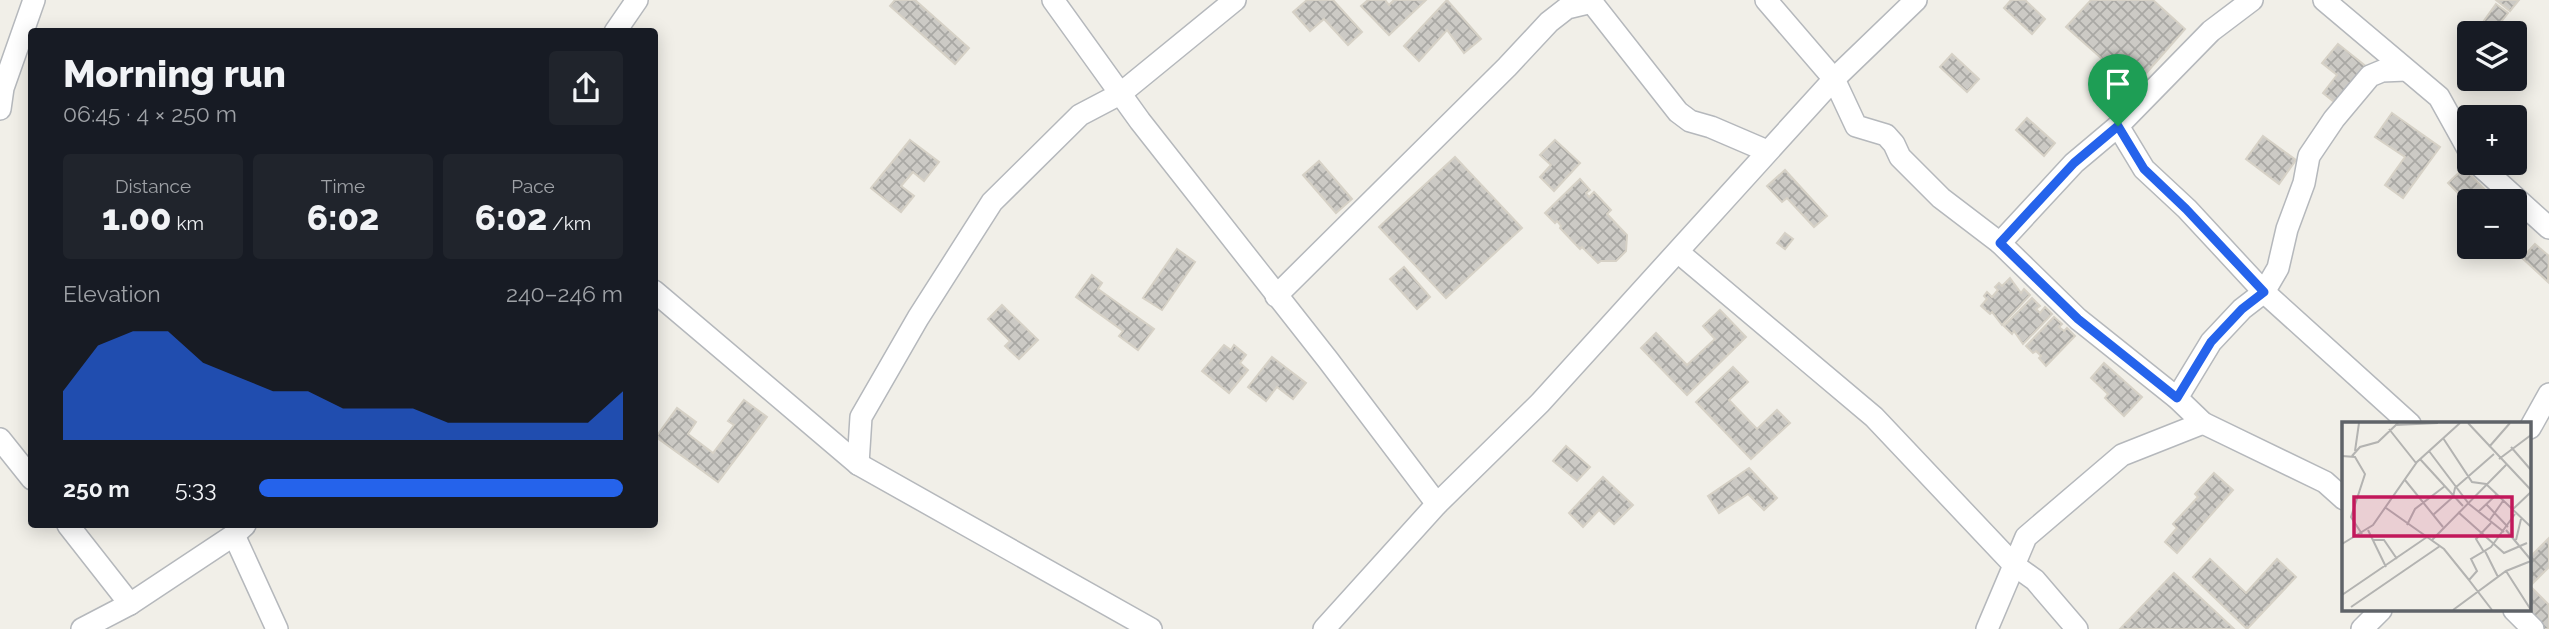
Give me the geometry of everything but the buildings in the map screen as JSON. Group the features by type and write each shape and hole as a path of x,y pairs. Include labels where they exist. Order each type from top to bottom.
{"street":[{"path":"0,109 4,88 34,0"},
{"path":"618,28 636,0"},
{"path":"1053,0 1121,94 1437,504"},
{"path":"858,464 861,417 918,318 992,202 1080,115 1121,94 1235,0"},
{"path":"1766,0 1834,79 1856,126 1886,135 1900,157 1941,198 2000,243 2078,319 2177,398 2203,424 2325,482 2342,497"},
{"path":"1324,629 1437,504 1540,403 1834,79 1916,0"},
{"path":"2000,243 2074,163 2118,126 2211,31 2252,0"},
{"path":"2324,0 2439,97 2457,129"},
{"path":"1276,296 1549,22 1567,8 1591,1 1678,112 1690,121 1767,151"},
{"path":"2177,398 2211,342 2242,309 2264,292 2278,268 2287,229 2304,183 2309,156 2334,119 2370,76 2382,71 2406,70"},
{"path":"2118,126 2144,169 2186,209 2264,292 2408,422"},
{"path":"2491,175 2547,223"},
{"path":"1678,252 1874,417 2014,565 2035,580 2077,629"},
{"path":"658,294 858,464 1151,629"},
{"path":"2532,424 2549,394"},
{"path":"1987,629 2026,537 2122,455 2203,424"},
{"path":"0,439 28,474"},
{"path":"70,528 130,604"},
{"path":"82,629 130,604 239,530 278,629"},
{"path":"2362,629 2379,612"},
{"path":"2516,612 2533,629"}],"route":[{"path":"2118,126 2144,169 2186,209 2264,292 2242,309 2211,342 2177,398 2078,319 2000,243 2074,163 2118,126"}]}
